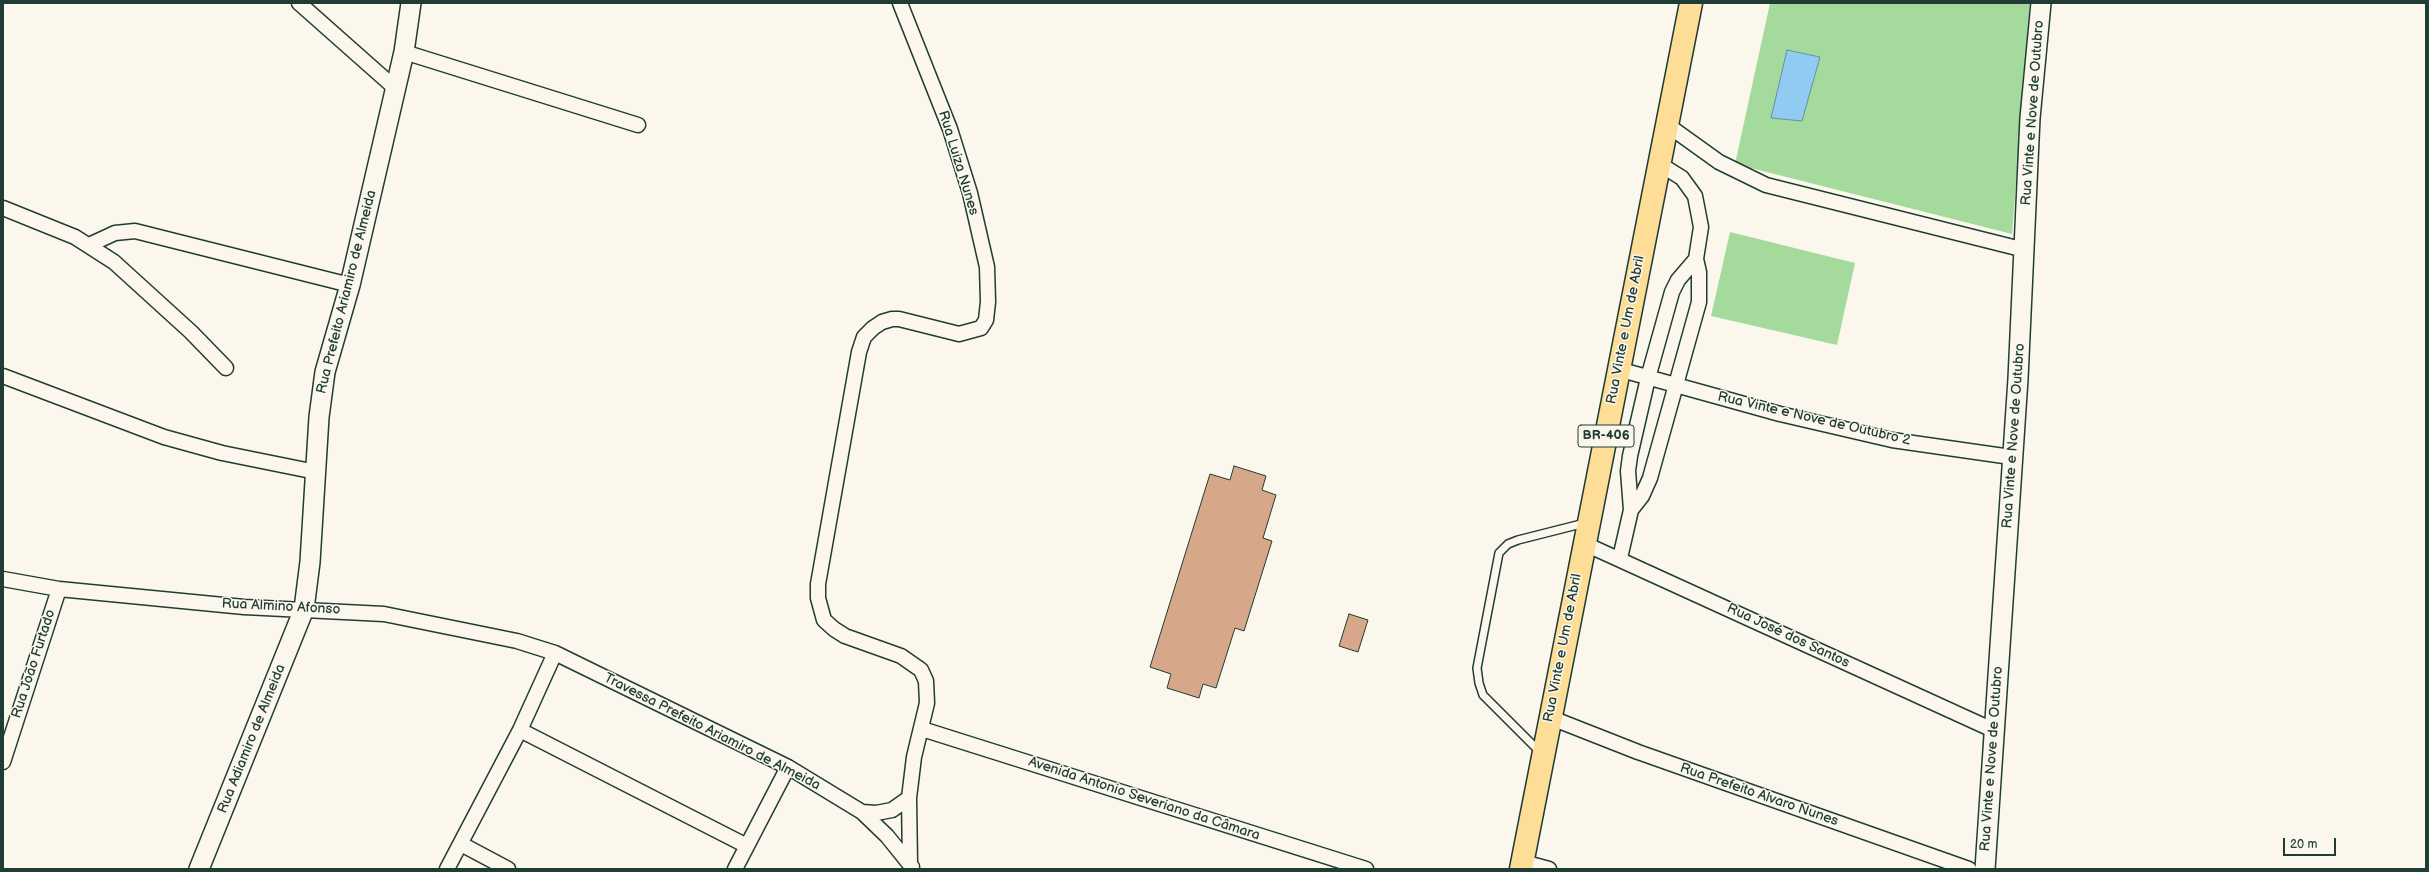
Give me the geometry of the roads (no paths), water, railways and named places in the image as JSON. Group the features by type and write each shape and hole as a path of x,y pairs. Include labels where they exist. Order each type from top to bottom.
{"main road":[{"name":"Rua Vinte e Um de Abril","path":"1522,866 1549,717 1691,3"}],"street":[{"path":"299,3 395,88"},
{"name":"Rua Prefeito Ariamiro de Almeida","path":"304,608 310,562 319,417 325,372 350,285 404,52 411,3"},
{"name":"Rua Luiza Nunes","path":"900,3 950,129 970,193 987,267 988,312 986,320 981,328 959,334 899,319 892,319 882,322 864,337 859,352 818,584 818,598 824,620 834,629 845,636 901,656 921,670 926,681 927,703 922,729"},
{"name":"Rua Vinte e Nove de Outubro","path":"1985,869 1992,730 2005,577 2011,457 2025,250 2030,118 2041,3"},
{"path":"404,52 638,125"},
{"path":"1666,124 1719,162 1766,185 2025,250"},
{"path":"1631,510 1642,496 1650,478 1677,386 1699,302 1699,272 1696,259 1701,227 1694,196 1682,178 1658,163"},
{"path":"3,208 75,236 114,262 148,291 226,368"},
{"path":"89,245 115,233 135,231 350,285"},
{"path":"1620,558 1631,510 1628,471 1630,456 1648,378 1672,292 1678,280 1696,259"},
{"name":"Rua Vinte e Nove de Outubro 2","path":"1618,369 1780,414 1892,440 2011,457"},
{"path":"3,376 164,437 222,453 316,472"},
{"name":"Rua José dos Santos","path":"1586,533 1620,558 1992,730"},
{"name":"Rua Almino Afonso","path":"3,579 58,588 244,607 304,608 384,614 420,620 517,641 555,653"},
{"name":"Rua João Furtado","path":"3,762 58,588"},
{"name":"Rua Adiamiro de Almeida","path":"199,869 304,608"},
{"path":"448,869 520,730 555,653"},
{"name":"Travessa Prefeito Ariamiro de Almeida","path":"555,653 788,767 862,812 912,866"},
{"name":"Rua Prefeito Alvaro Nunes","path":"1549,717 1638,752 1969,869"},
{"path":"912,866 909,798 914,757 922,729"},
{"name":"Avenida Antonio Severiano da Câmara","path":"922,729 1366,869"},
{"path":"520,730 747,846"},
{"path":"735,869 788,767"},
{"path":"862,812 876,813 892,810 909,798"},
{"path":"461,844 508,869"},
{"path":"1522,866 1549,869"}],"lane":[{"path":"1542,755 1484,695 1479,683 1477,668 1499,553 1508,544 1518,540 1586,533"}],"water":[{"path":"1787,50 1820,57 1802,121 1771,118"}]}
